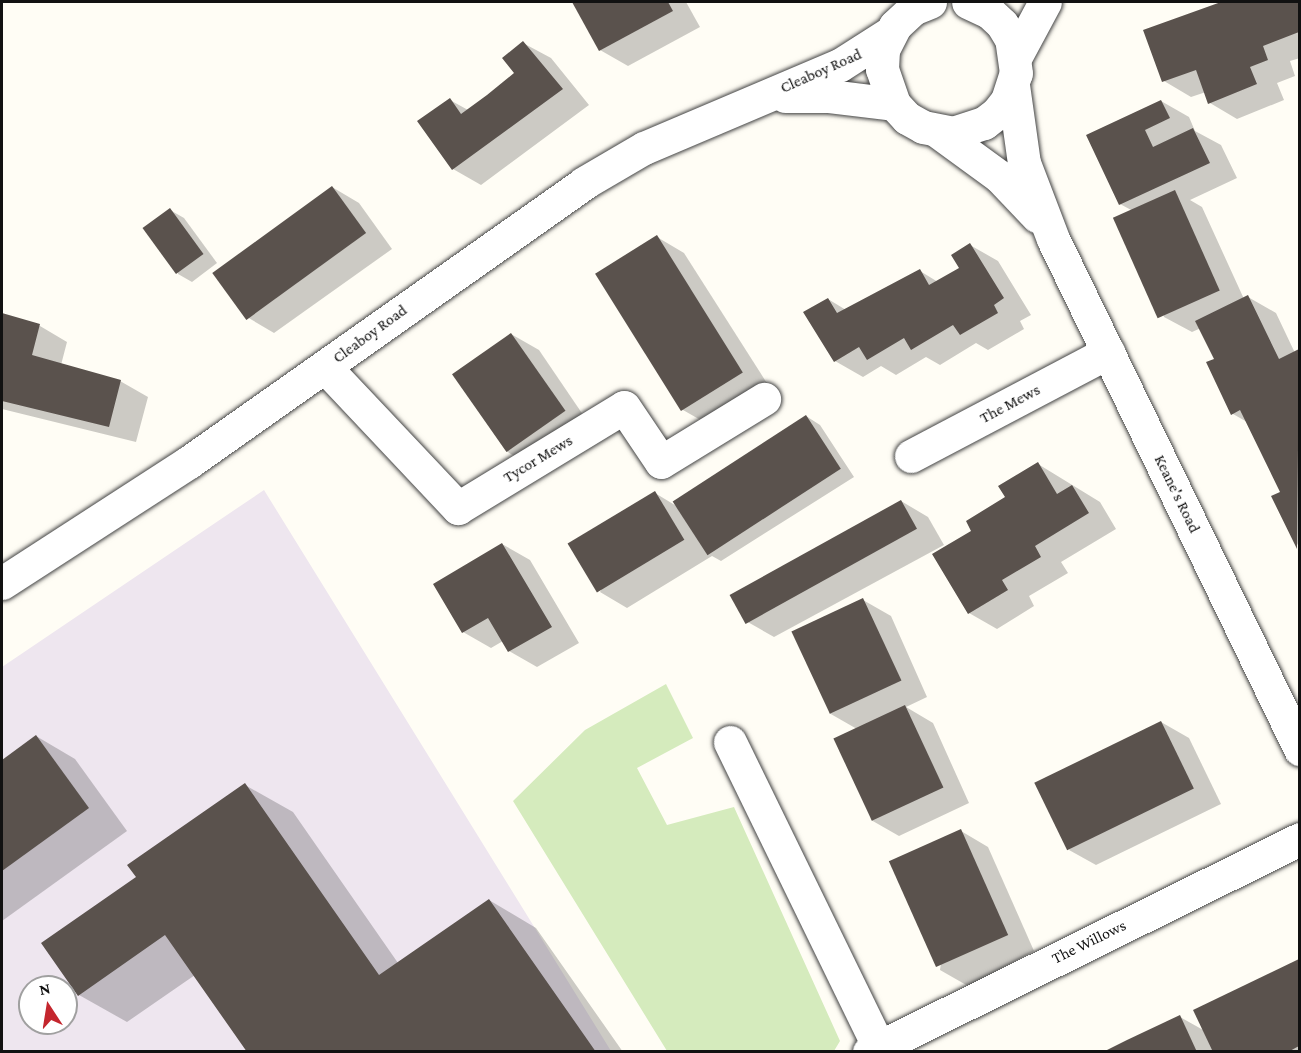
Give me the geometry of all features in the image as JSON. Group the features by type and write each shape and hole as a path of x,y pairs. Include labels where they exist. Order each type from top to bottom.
{"street":[{"name":"Cleaboy Road","path":"2,583 189,462 584,183 644,148 747,102 840,65 894,20 930,2"},
{"name":"Keane's Road","path":"968,2 989,12 1002,24 1014,71 1023,163 1053,239 1299,749"},
{"path":"937,131 953,133 984,123 997,113 1045,2"},
{"path":"894,20 882,69 894,104"},
{"name":"Cleaboy Road","path":"747,102 806,95 894,104"},
{"name":"Keane's Road","path":"894,104 907,118 937,131 1000,177 1053,239"},
{"name":"The Mews","path":"911,456 1108,352"},
{"name":"Tycor Mews","path":"325,367 458,508 624,407 661,462 764,399"},
{"name":"The Willows","path":"730,742 873,1048 1299,839"}],"shaded area":[{"path":"264,490 611,1051 2,1052 2,667"}],"green space":[{"path":"666,684 693,738 637,768 667,825 734,807 840,1041 834,1051 667,1051 513,801 585,730"}],"building":[{"path":"572,2 668,2 673,11 599,51"},
{"path":"1221,2 1299,2 1299,32 1263,46 1268,60 1250,67 1257,84 1208,104 1196,70 1162,82 1143,30"},
{"path":"523,41 563,89 452,170 417,121 450,98 461,114 487,95 514,73 502,58"},
{"path":"1161,100 1170,118 1145,130 1153,147 1193,128 1210,163 1119,205 1086,135"},
{"path":"332,186 366,233 246,320 212,273"},
{"path":"1175,190 1220,290 1158,318 1113,218"},
{"path":"170,208 204,254 176,274 142,228"},
{"path":"657,235 743,372 681,411 595,274"},
{"path":"970,243 1004,298 994,305 998,313 960,335 953,325 911,350 904,338 867,360 859,347 834,362 803,312 828,298 837,313 920,269 929,285 959,268 951,255"},
{"path":"1248,295 1279,359 1299,349 1297,549 1271,496 1280,492 1240,410 1231,415 1206,362 1214,359 1195,321"},
{"path":"2,313 40,324 32,355 121,380 109,427 2,401"},
{"path":"511,333 565,411 507,452 452,374"},
{"path":"806,415 841,469 708,555 673,502"},
{"path":"1038,462 1057,494 1072,485 1089,513 1035,546 1041,557 1002,580 1008,590 968,614 932,554 971,531 966,521 1005,497 998,486"},
{"path":"655,491 684,540 597,592 568,544"},
{"path":"901,500 917,529 746,624 730,595"},
{"path":"502,543 552,627 508,652 488,618 462,633 433,584"},
{"path":"863,598 901,680 830,714 791,631"},
{"path":"905,705 943,787 872,821 833,738"},
{"path":"1161,721 1194,788 1067,850 1034,783"},
{"path":"36,735 89,808 2,871 2,760"},
{"path":"245,783 379,975 489,899 596,1052 247,1052 165,935 78,996 78,975 63,975 41,943 136,877 127,865"},
{"path":"961,829 1008,935 936,967 889,861"},
{"path":"1299,959 1299,1046 1288,1052 1213,1052 1193,1010"},
{"path":"1180,1015 1197,1052 1103,1052 1127,1040"}]}
